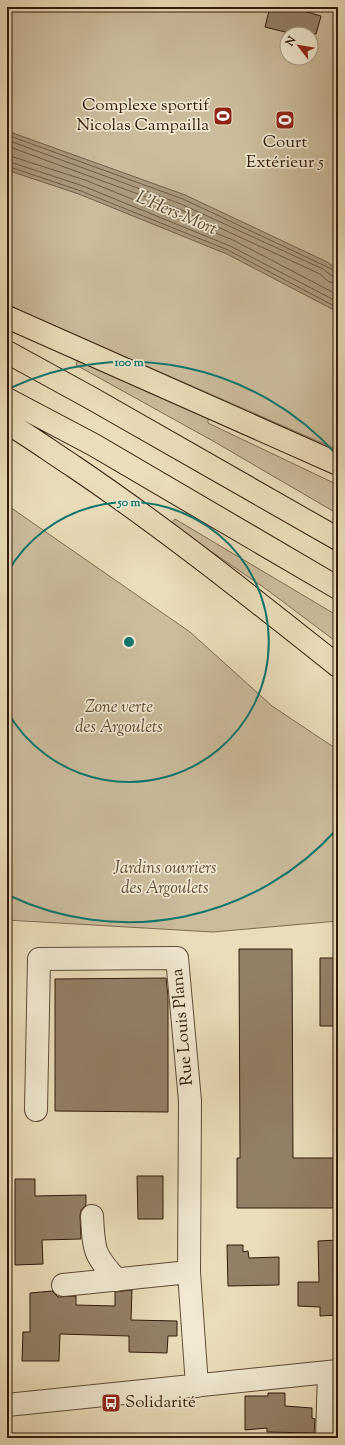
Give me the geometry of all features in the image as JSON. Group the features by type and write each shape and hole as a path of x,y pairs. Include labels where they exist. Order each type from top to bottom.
{"highway":[{"path":"7,317 338,464"},
{"path":"7,352 91,398 338,539"},
{"path":"7,399 94,445 338,588"},
{"path":"7,423 103,486 165,531 338,666"}],"street":[{"name":"Rue Louis Plana","path":"36,1110 39,959 177,958 190,1101 189,1272 197,1386"},
{"path":"92,1216 94,1245 100,1262 117,1280"},
{"path":"62,1285 189,1272"},
{"path":"7,1405 333,1372 327,1438"}],"green space":[{"name":"Complexe sportif Nicolas Campailla","path":"7,7 338,7 338,270 327,262 185,195 7,131"},
{"path":"7,170 79,194 227,254 338,312 338,450 7,305"},
{"path":"78,358 208,418 208,423 338,485 338,514 213,441 76,365"},
{"name":"Zone verte des Argoulets","path":"7,505 190,632 272,706 338,750 338,921 213,932 7,920"},
{"path":"175,519 338,616 338,643 266,589 171,524"}],"water":[{"name":"L'Hers-Mort","path":"7,131 185,195 327,262 338,270 338,312 227,254 79,194 7,170"}],"building":[{"path":"270,7 290,7 321,16 318,26 279,26 279,30 265,27"},
{"path":"239,949 292,949 293,1158 338,1158 338,1208 237,1208 237,1158 240,1158"},
{"path":"320,958 338,958 338,1026 320,1026"},
{"path":"166,978 168,996 168,1112 55,1111 55,979"},
{"path":"137,1176 163,1176 163,1219 138,1219"},
{"path":"15,1179 35,1179 35,1196 86,1195 86,1205 81,1210 80,1216 81,1239 42,1240 43,1264 15,1265"},
{"path":"338,1240 338,1315 320,1316 320,1307 298,1306 298,1282 319,1282 318,1241"},
{"path":"227,1245 243,1245 243,1252 248,1251 249,1258 279,1257 279,1285 228,1286"},
{"path":"132,1290 131,1320 177,1321 177,1336 168,1336 167,1353 129,1352 129,1336 60,1334 59,1361 22,1361 23,1332 30,1332 30,1293 52,1291 58,1297 76,1296 76,1305 115,1306 115,1292"},
{"path":"268,1393 285,1393 285,1406 312,1408 312,1418 315,1419 314,1433 267,1432 267,1428 245,1430 245,1396 268,1396"}],"place":[{"name":"Complexe sportif Nicolas Campailla","path":"223,116"},
{"name":"Court Extérieur 5","path":"285,120"},
{"name":"Solidarité","path":"111,1403"}],"park label":[{"name":"Jardins ouvriers des Argoulets","path":"165,879"}]}
